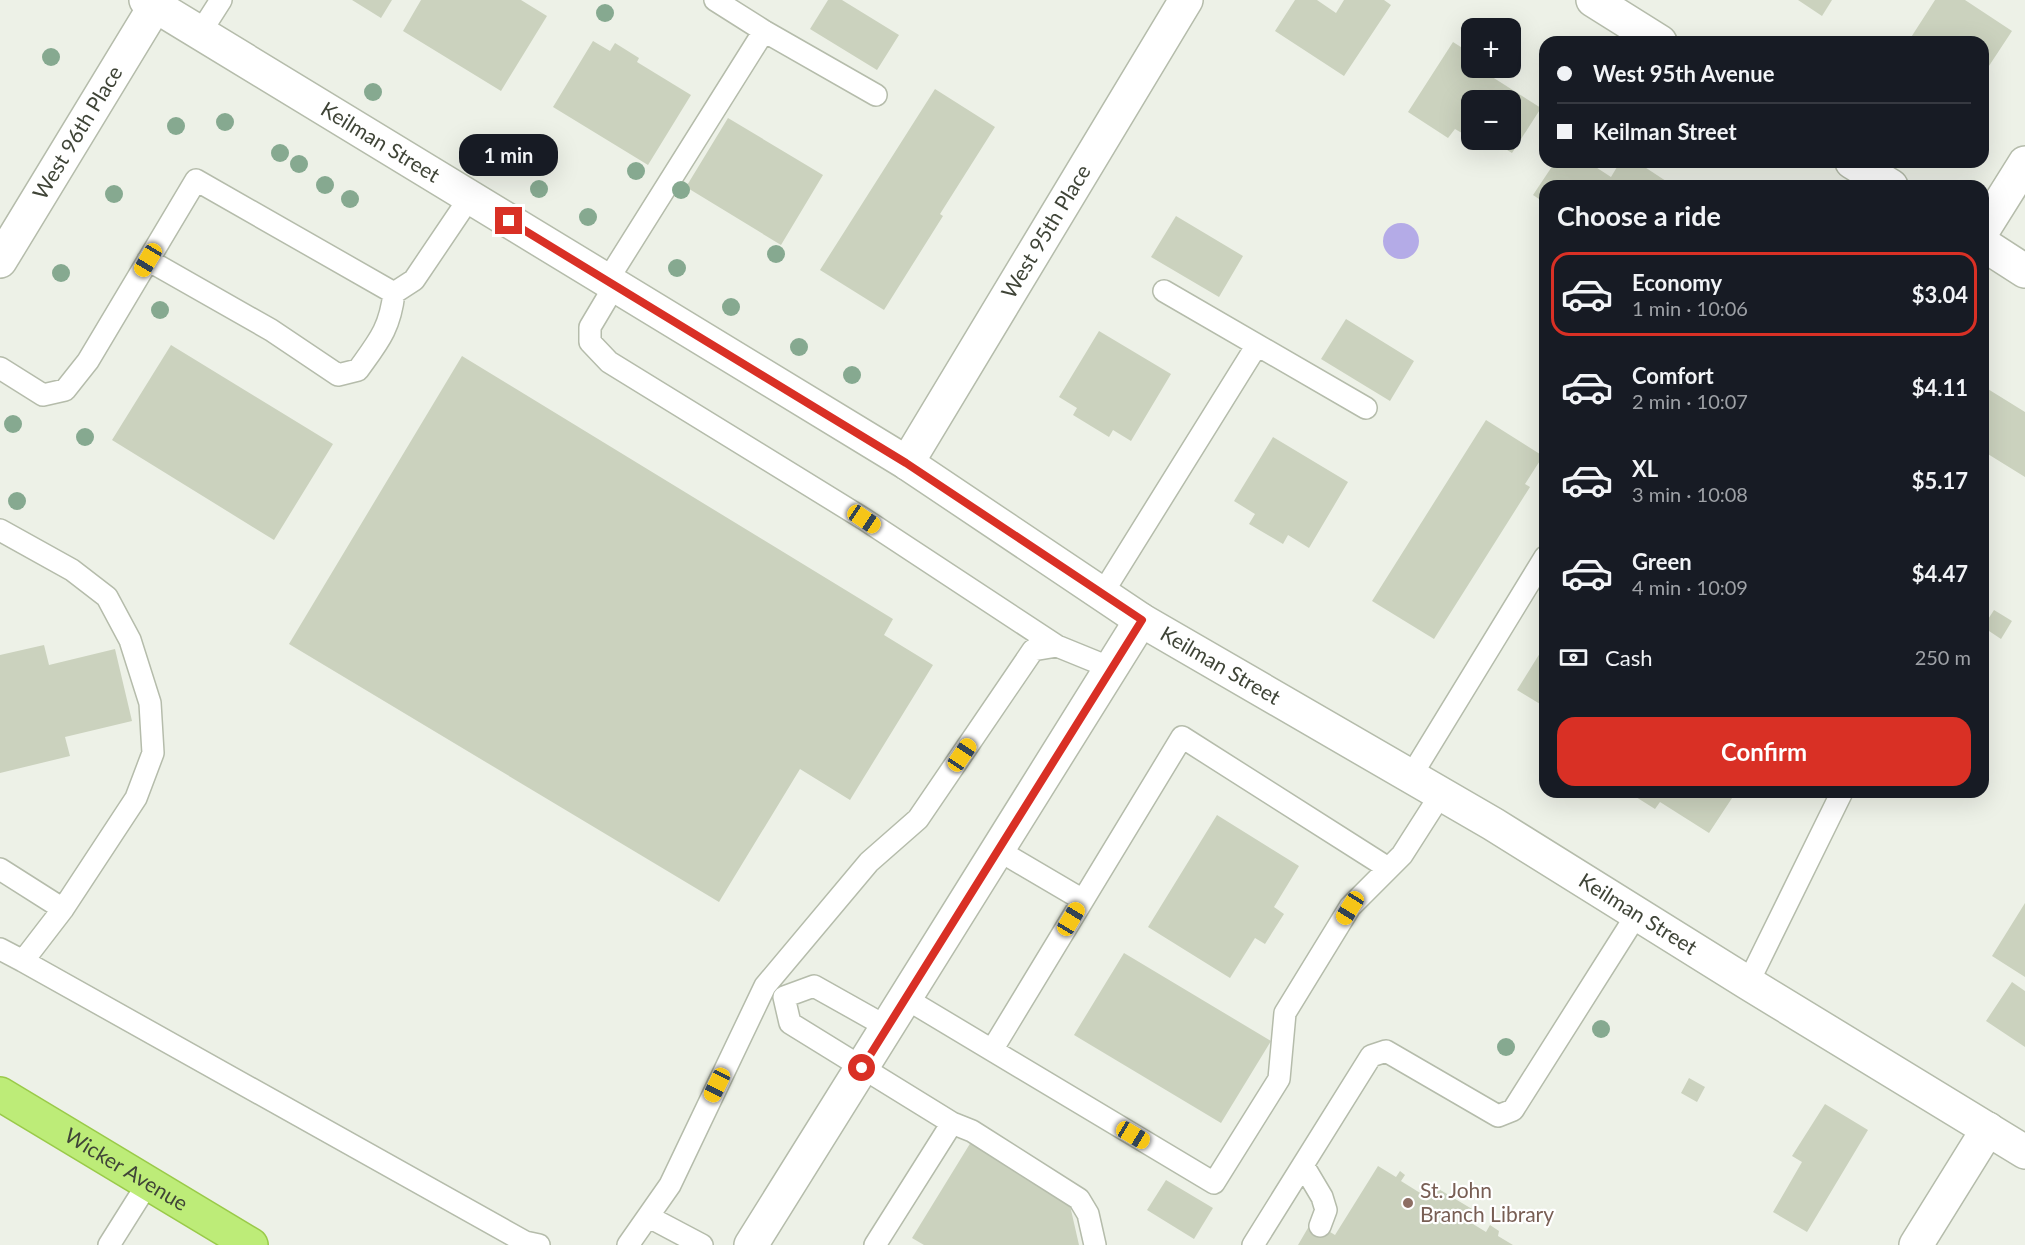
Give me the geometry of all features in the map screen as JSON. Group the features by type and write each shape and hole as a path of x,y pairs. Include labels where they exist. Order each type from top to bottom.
{"highway":[{"name":"Wicker Avenue","path":"0,1094 251,1245"}],"street":[{"name":"West 95th Place","path":"906,463 1186,0"},
{"path":"1593,0 1650,36"},
{"name":"Keilman Street","path":"151,3 906,463 1142,620 1493,824 2025,1152"},
{"name":"West 96th Place","path":"0,261 151,3"},
{"path":"1989,220 2025,163"},
{"path":"1862,168 1881,180"},
{"path":"1989,248 2025,271"},
{"path":"751,1245 1142,620"},
{"path":"1916,1245 1988,1129"}],"lane":[{"path":"200,33 221,0"},
{"path":"716,0 764,31 876,95"},
{"path":"764,31 611,283 590,327 590,342 609,362 864,519 1057,646 1111,668"},
{"path":"0,368 43,395 65,390 88,361 196,180 394,293"},
{"path":"394,293 414,280 470,197"},
{"path":"148,260 271,330 338,375 358,370 383,335 392,315 394,293"},
{"path":"1164,291 1366,408"},
{"path":"1102,594 1257,345"},
{"path":"0,530 72,570 107,597 130,640 150,703 153,753 136,798 63,909 23,961"},
{"path":"1411,776 1539,567"},
{"path":"628,1245 670,1185 765,986 869,862 918,819 1033,650 1057,646"},
{"path":"992,1050 1182,737 1388,868"},
{"path":"905,998 1214,1183 1279,1079 1285,1013 1350,908 1402,855 1441,794"},
{"path":"1748,983 1839,798"},
{"path":"998,850 1083,900"},
{"path":"0,869 63,909"},
{"path":"1253,1245 1371,1056 1386,1051 1498,1116 1512,1110 1637,914"},
{"path":"0,949 525,1242 539,1245"},
{"path":"765,986 784,997 790,1023 952,1123 972,1131 1079,1199 1088,1214 1095,1245"},
{"path":"784,997 814,986 887,1027"},
{"path":"875,1245 952,1123"},
{"path":"1303,1165 1322,1197 1326,1210 1320,1227"},
{"path":"109,1245 148,1183"},
{"path":"649,1216 702,1245"}],"shaded area":[{"path":"1401,223 1414,228 1419,241 1414,254 1401,259 1388,254 1383,241 1388,228"}],"building":[{"path":"352,0 392,0 381,18"},
{"path":"421,0 521,0 547,16 501,91 403,31"},
{"path":"828,0 842,0 899,35 877,70 810,29"},
{"path":"1295,0 1317,0 1336,13 1344,0 1384,0 1391,5 1344,76 1275,31"},
{"path":"1798,0 1832,0 1822,16"},
{"path":"1935,0 1965,0 2012,31 1989,66 1989,36 1912,36"},
{"path":"593,41 610,51 615,43 639,58 637,62 691,95 648,165 553,107"},
{"path":"1453,42 1461,47 1461,78 1494,78 1513,90 1461,90 1461,133 1455,129 1448,138 1408,112"},
{"path":"935,89 995,127 940,214 943,216 884,310 820,270"},
{"path":"1521,95 1539,107 1539,111 1521,139"},
{"path":"728,118 823,175 781,245 686,187"},
{"path":"1551,168 1597,168 1611,177 1616,168 1646,168 1664,180 1543,180"},
{"path":"1539,186 1539,199 1533,195"},
{"path":"1176,216 1243,256 1219,297 1151,257"},
{"path":"1346,319 1414,361 1390,401 1321,359"},
{"path":"1099,331 1171,374 1131,441 1113,430 1109,437 1073,415 1077,408 1059,397"},
{"path":"171,345 333,444 274,540 112,440"},
{"path":"462,356 893,619 884,635 933,665 850,800 800,769 719,902 289,644"},
{"path":"1989,390 2025,412 2025,477 1989,455"},
{"path":"1486,420 1539,453 1539,462 1525,484 1530,487 1434,639 1372,601"},
{"path":"1273,437 1348,482 1309,548 1288,535 1283,544 1249,524 1255,514 1234,501"},
{"path":"1994,610 2012,621 2001,639 1989,631 1989,618"},
{"path":"44,645 49,665 115,649 132,721 65,737 70,756 0,773 0,655"},
{"path":"1539,655 1539,703 1517,690"},
{"path":"1638,798 1732,798 1709,833 1660,802 1655,809"},
{"path":"1217,815 1299,866 1274,907 1284,914 1265,944 1255,938 1230,978 1148,927"},
{"path":"2025,903 2025,977 1992,956"},
{"path":"1124,953 1271,1041 1221,1123 1074,1035"},
{"path":"2012,982 2025,991 2025,1047 1986,1021"},
{"path":"1689,1078 1705,1087 1697,1102 1681,1093"},
{"path":"1825,1104 1868,1130 1807,1232 1773,1212 1802,1162 1792,1156"},
{"path":"971,1142 1069,1201 1079,1245 924,1245 912,1238"},
{"name":"St. John Branch Library","path":"1378,1166 1396,1177 1400,1171 1405,1175 1401,1181 1425,1196 1432,1185 1472,1209 1465,1219 1486,1232 1490,1225 1499,1231 1498,1236 1513,1245 1298,1245 1312,1221 1335,1235"},
{"path":"1166,1180 1213,1208 1194,1239 1147,1210"}],"place":[{"name":"St. John Branch Library","path":"1408,1203"}],"route":[{"path":"509,221 906,463 1142,620 862,1068"}]}
